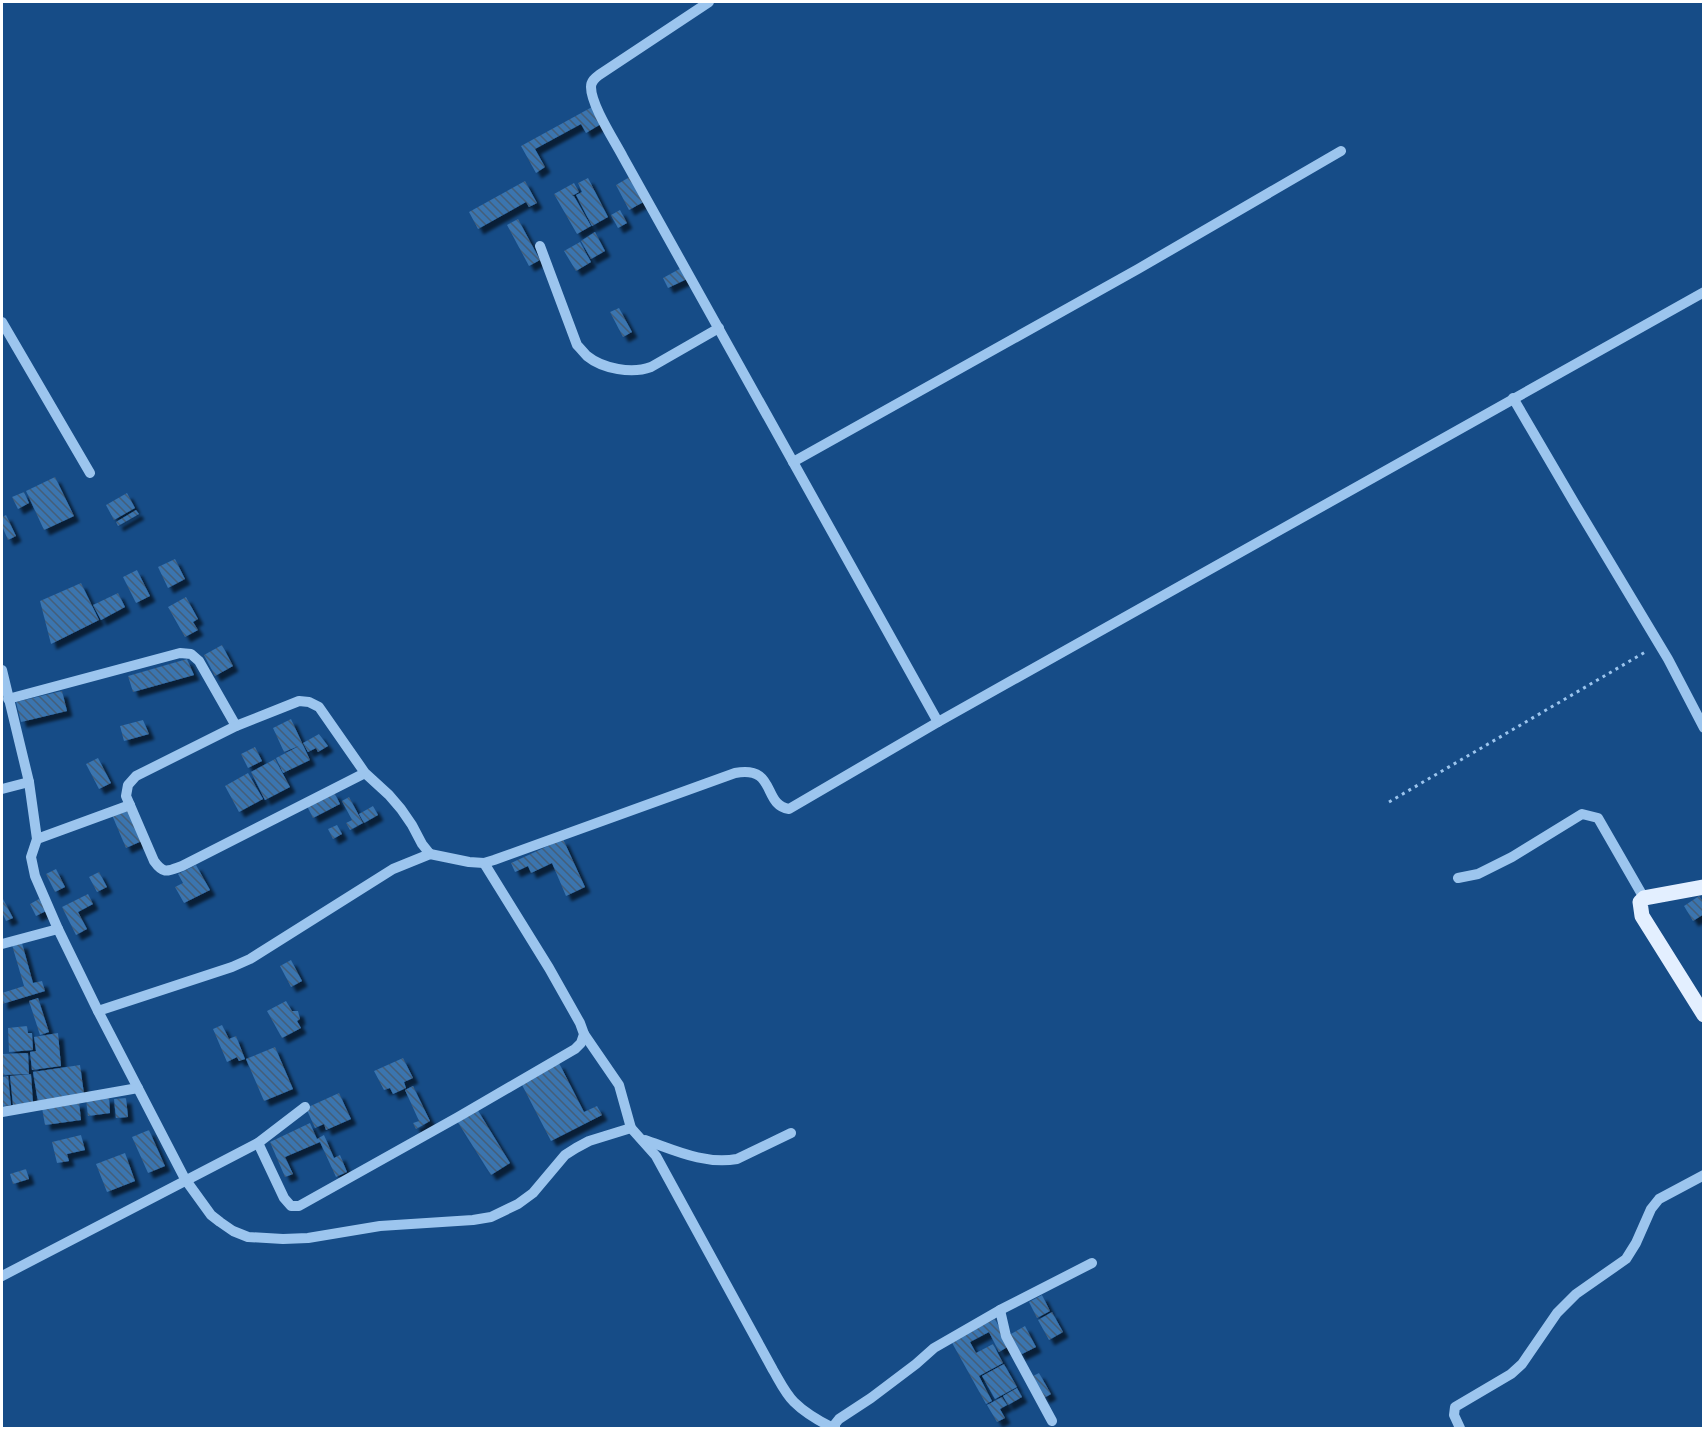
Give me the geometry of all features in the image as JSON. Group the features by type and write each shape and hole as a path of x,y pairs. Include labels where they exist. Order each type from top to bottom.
{"main road":[{"path":"1704,887 1644,898 1640,902 1642,916 1704,1015"}],"street":[{"path":"709,2 598,75 592,81 591,86 594,99 599,112 938,722"},
{"path":"793,462 1138,269 1341,151"},
{"path":"540,246 578,345 587,356 596,362 636,371 644,370 719,328"},
{"path":"98,1011 250,959 393,869 430,854 484,863 735,773 747,771 762,777 778,803 783,808 789,809 938,722 1704,291"},
{"path":"2,322 90,473"},
{"path":"2,348 12,342"},
{"path":"1513,398 1668,659 1704,728"},
{"path":"8,699 180,653 191,654 199,661 236,726"},
{"path":"2,670 29,782 37,839 31,857 35,876 98,1011 185,1179 211,1215 233,1231 248,1237 283,1239 308,1238 380,1226 491,1217 533,1193 565,1155 576,1148 589,1141 631,1128"},
{"path":"365,773 182,866 167,871 160,869 154,861 126,796 128,784 136,776 236,726 299,701 309,702 319,707 365,773 389,795 412,825 430,854"},
{"path":"2,789 29,782"},
{"path":"37,839 130,805"},
{"path":"1458,878 1478,874 1512,857 1582,814 1598,818 1644,898"},
{"path":"484,863 549,968 584,1034 619,1085 631,1128 656,1156 773,1370 788,1395 816,1419 834,1428 839,1419 880,1391 934,1348 1000,1310 1092,1263"},
{"path":"2,944 58,929"},
{"path":"258,1143 284,1198 291,1206 299,1206 458,1118 575,1049 581,1043 584,1034"},
{"path":"2,1112 138,1088"},
{"path":"2,1273 258,1143 305,1107"},
{"path":"642,1139 704,1160 728,1161 737,1160 790,1133"},
{"path":"1460,1428 1454,1415 1455,1407 1511,1374 1522,1364 1557,1313 1576,1294 1626,1259 1636,1243 1650,1209 1659,1199 1704,1175"},
{"path":"1000,1310 1006,1336 1052,1421"}],"path":[{"path":"1389,802 1659,644"}],"building":[{"path":"592,107 601,124 586,133 581,124 535,149 545,167 536,173 521,146"},
{"path":"633,175 647,200 629,210 616,185"},
{"path":"588,178 608,217 592,226 576,195 582,192 578,183"},
{"path":"525,181 537,203 529,207 526,202 478,229 469,212"},
{"path":"574,183 579,192 572,196 591,226 577,234 554,194"},
{"path":"620,210 627,223 618,228 611,215"},
{"path":"518,219 540,260 529,266 507,225"},
{"path":"595,232 605,251 591,259 581,241"},
{"path":"580,242 591,262 576,271 564,251"},
{"path":"683,267 689,278 668,288 663,278"},
{"path":"619,308 632,332 623,337 610,312"},
{"path":"55,477 74,516 44,530 26,491"},
{"path":"24,492 29,503 18,509 12,497"},
{"path":"127,493 135,508 114,520 106,505"},
{"path":"136,510 139,514 118,526 116,522"},
{"path":"6,515 16,536 8,540 2,526 2,517"},
{"path":"175,559 185,579 168,588 158,567"},
{"path":"137,570 150,596 136,603 123,577"},
{"path":"81,583 99,620 51,644 40,601"},
{"path":"118,593 125,607 101,620 93,605"},
{"path":"186,597 198,619 193,622 198,630 185,637 168,607"},
{"path":"222,645 233,666 215,676 204,655"},
{"path":"187,659 194,675 133,692 128,676"},
{"path":"62,691 67,711 21,722 16,702"},
{"path":"291,719 310,760 283,773 276,758 299,746 284,752 273,728"},
{"path":"143,720 149,734 124,741 120,726"},
{"path":"319,734 328,746 318,752 316,748 308,752 303,743"},
{"path":"255,747 262,761 248,768 241,754"},
{"path":"98,758 111,783 99,789 86,764"},
{"path":"275,759 290,787 265,800 251,772"},
{"path":"248,773 263,799 239,812 225,786"},
{"path":"334,792 340,804 313,818 307,806"},
{"path":"349,797 363,823 350,830 346,823 352,820 342,801"},
{"path":"373,806 378,815 364,823 359,814"},
{"path":"130,807 144,840 126,848 112,815"},
{"path":"337,825 342,834 333,839 328,829"},
{"path":"563,839 585,887 566,896 552,863 531,873 528,866 515,872 511,863"},
{"path":"196,865 210,890 184,903 175,887 183,883 178,874"},
{"path":"56,869 65,887 55,892 46,874"},
{"path":"99,872 107,887 97,892 89,877"},
{"path":"88,894 93,904 78,912 87,929 76,935 62,907"},
{"path":"1699,896 1704,903 1704,914 1693,921 1684,906"},
{"path":"3,899 13,918 6,921 2,912"},
{"path":"39,899 46,911 36,916 30,904"},
{"path":"22,943 33,983 42,981 45,991 2,1004 2,993 24,986 12,945"},
{"path":"291,960 302,981 291,987 280,966"},
{"path":"38,998 49,1032 40,1035 29,1001"},
{"path":"286,1001 292,1011 298,1011 300,1019 297,1021 301,1028 282,1038 267,1011"},
{"path":"222,1025 229,1039 236,1036 245,1059 239,1061 237,1057 227,1062 213,1029"},
{"path":"27,1026 28,1033 32,1033 33,1050 9,1052 8,1028"},
{"path":"58,1033 61,1066 32,1070 30,1052 36,1051 34,1037"},
{"path":"275,1047 293,1089 264,1101 246,1059"},
{"path":"28,1053 29,1074 2,1075 2,1054"},
{"path":"403,1058 413,1078 404,1082 406,1088 393,1094 390,1088 384,1090 374,1071"},
{"path":"559,1063 584,1112 597,1106 602,1115 551,1141 521,1083"},
{"path":"80,1065 84,1094 38,1102 33,1072"},
{"path":"31,1074 33,1103 13,1105 10,1076"},
{"path":"8,1076 11,1105 2,1106 2,1077"},
{"path":"413,1086 430,1121 416,1129 413,1123 419,1121 405,1090"},
{"path":"339,1093 351,1119 326,1130 324,1124 315,1128 306,1108"},
{"path":"109,1097 110,1113 88,1116 86,1099"},
{"path":"126,1098 128,1117 116,1118 114,1099"},
{"path":"79,1102 81,1120 45,1125 42,1108"},
{"path":"477,1109 510,1163 491,1175 457,1121"},
{"path":"310,1123 317,1139 324,1135 334,1158 340,1155 347,1172 336,1177 320,1142 285,1157 293,1174 285,1177 270,1142"},
{"path":"149,1130 165,1166 148,1173 132,1137"},
{"path":"81,1135 85,1150 67,1154 69,1161 57,1163 52,1142"},
{"path":"125,1153 135,1181 107,1192 96,1164"},
{"path":"26,1169 29,1179 13,1184 10,1174"},
{"path":"1042,1295 1050,1311 1037,1318 1029,1302"},
{"path":"1052,1312 1063,1332 1049,1340 1038,1320"},
{"path":"995,1319 1009,1346 999,1352 989,1332 970,1342 976,1353 993,1344 1003,1363 979,1376 992,1401 986,1404 951,1341"},
{"path":"1025,1326 1036,1347 1020,1355 1009,1335"},
{"path":"1004,1364 1017,1387 995,1399 982,1376"},
{"path":"1039,1373 1051,1394 1044,1398 1031,1377"},
{"path":"1017,1388 1022,1397 1008,1405 1003,1396"},
{"path":"1002,1397 1007,1405 1000,1409 1005,1418 997,1422 987,1405"}]}
